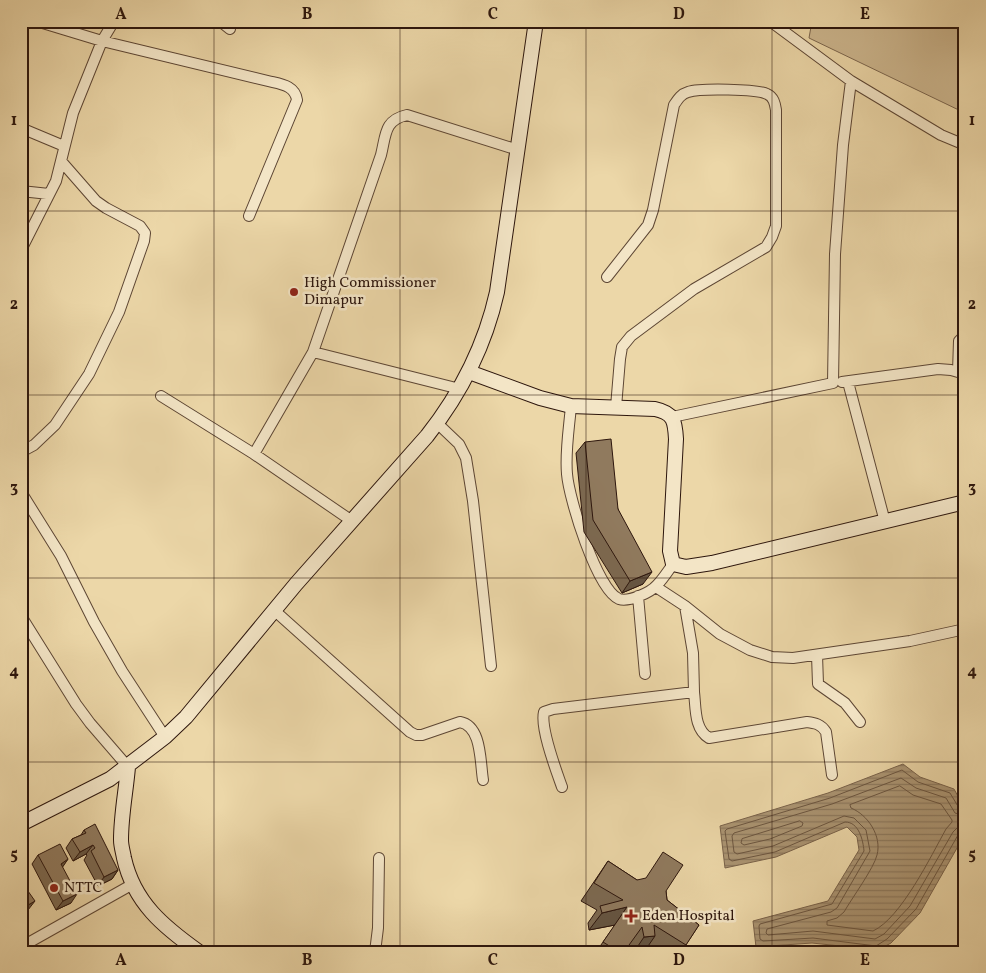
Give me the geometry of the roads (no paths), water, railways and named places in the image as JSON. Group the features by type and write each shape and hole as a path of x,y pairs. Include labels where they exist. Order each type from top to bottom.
{"main road":[{"path":"21,824 110,779 166,737 186,717 296,584 438,423 460,389 488,329 493,310 502,264 536,21"},
{"path":"469,372 540,398 571,406 655,409 665,412 672,417 676,438 670,551 673,564 686,567 712,563 965,502"},
{"path":"128,767 121,841 126,866 133,884 147,908 170,930 199,952"}],"street":[{"path":"36,21 102,41 268,80 291,88 296,94 297,100 249,216"},
{"path":"21,250 56,181 73,113 102,41 114,21"},
{"path":"220,21 230,29"},
{"path":"770,21 851,81 941,135 965,145"},
{"path":"834,383 835,254 843,145 851,81"},
{"path":"607,276 648,225 653,210 674,105 679,97 688,92 710,90 756,90 772,97 776,110 776,226 772,237 766,247 694,289 631,336 622,347 616,407"},
{"path":"254,454 313,352 381,155 390,122 398,117 407,115 518,150"},
{"path":"21,128 64,146"},
{"path":"21,452 34,445 55,425 89,374 120,312 144,241 145,233 140,226 96,201 61,162"},
{"path":"21,191 49,194"},
{"path":"672,417 834,383 938,369 962,373 959,341 965,335"},
{"path":"313,352 460,389"},
{"path":"848,382 885,522"},
{"path":"161,396 254,454 352,521"},
{"path":"571,406 566,450 567,475 582,532 593,561 612,594 620,599 630,600 656,587 673,564"},
{"path":"438,423 458,444 466,458 473,501 491,666"},
{"path":"21,492 61,556 94,622 122,671 166,737"},
{"path":"656,587 685,606 720,634 750,650 772,657 792,658 817,655 910,641 965,628"},
{"path":"638,596 645,674"},
{"path":"685,606 693,653 694,692 699,727 702,734 708,738 807,722 816,723 823,726 826,732 832,775"},
{"path":"275,611 410,732 422,735 464,722 470,727 476,737 483,780"},
{"path":"21,616 80,710 128,767"},
{"path":"817,655 818,684 844,703 860,722"},
{"path":"562,787 542,719 544,712 552,709 694,692"},
{"path":"375,952 378,928 379,858"},
{"path":"21,947 133,884"}],"water":[{"path":"903,764 920,777 954,789 965,809 965,834 920,913 891,943 878,950 812,943 756,947 753,921 828,901 859,850 857,837 847,827 776,857 725,868 720,826 828,793"}],"place":[{"name":"High Commissioner Dimapur","path":"294,292"},
{"name":"NTTC","path":"54,888"},
{"name":"Eden Hospital","path":"631,916"}]}
